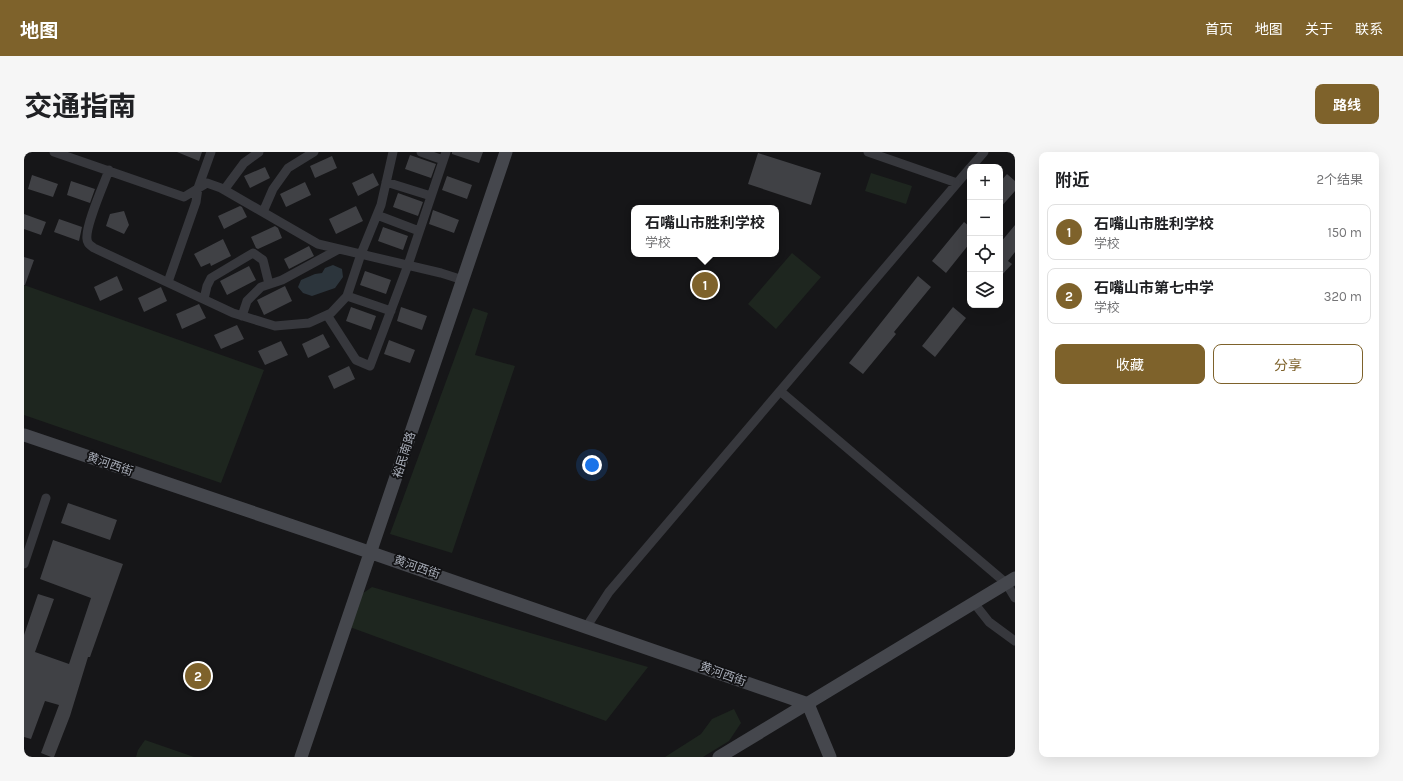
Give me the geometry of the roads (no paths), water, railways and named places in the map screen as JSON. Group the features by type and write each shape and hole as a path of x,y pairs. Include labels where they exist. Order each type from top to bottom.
{"street":[{"path":"54,152 72,155 109,170 184,196 207,183 224,190 318,244 441,273 463,280"},
{"path":"168,282 196,202 198,188 211,152"},
{"path":"224,190 244,163 259,152"},
{"path":"263,212 273,189 288,168 312,152"},
{"path":"109,170 93,212 86,238 88,244 242,316 274,326 309,324 331,313 347,296 361,254 381,205 393,152"},
{"path":"327,315 356,360 370,366 408,265 445,156 421,152"},
{"name":"裕民南路","path":"301,757 372,552 506,152"},
{"path":"868,152 957,183"},
{"path":"974,164 984,152"},
{"path":"587,626 610,592 967,172"},
{"path":"386,182 431,196"},
{"path":"377,215 420,231"},
{"path":"242,316 247,301 261,287 282,280 339,249"},
{"path":"204,299 207,286 211,278 253,253 263,260 269,284"},
{"path":"347,296 391,311"},
{"path":"780,391 1011,580 1015,598"},
{"name":"黄河西街","path":"24,435 372,552 808,704"},
{"path":"24,564 46,498"},
{"path":"719,757 1011,580"},
{"path":"974,603 989,622 1015,641"},
{"path":"808,704 830,757"}],"place":[{"name":"石嘴山市胜利学校","path":"705,285"},
{"name":"石嘴山市第七中学","path":"198,676"}]}
